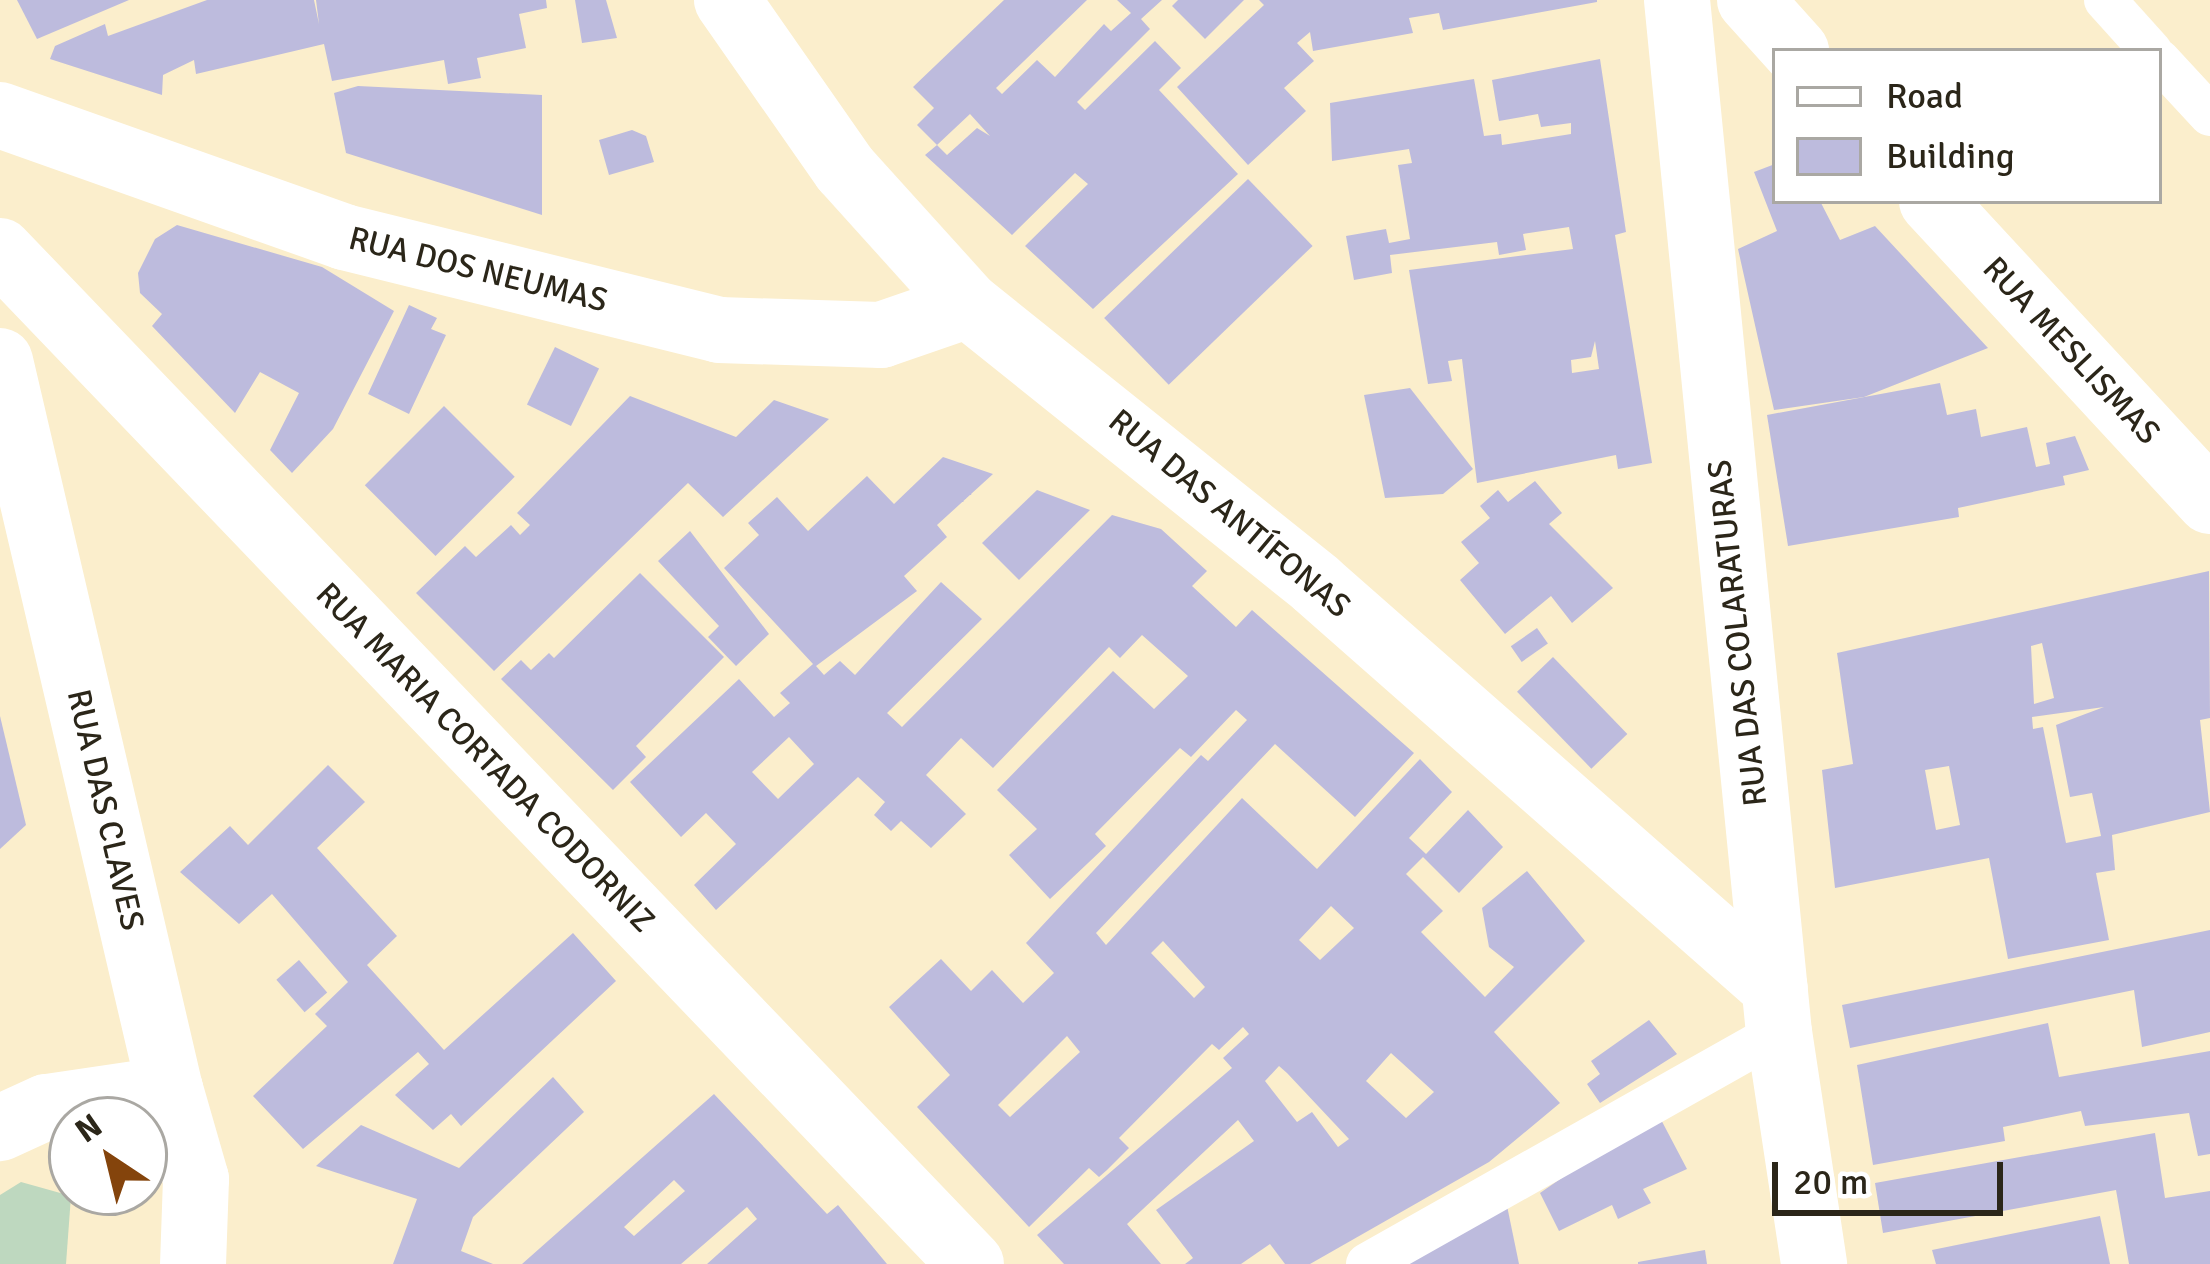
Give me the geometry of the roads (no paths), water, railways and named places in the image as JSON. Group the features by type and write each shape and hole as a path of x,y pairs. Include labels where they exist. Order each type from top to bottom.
{"street":[{"name":"RUA DAS ANTÍFONAS","path":"728,0 845,169 968,305 1316,584 1777,1010"},
{"name":"RUA DAS COLARATURAS","path":"1677,0 1777,1010 1814,1264"},
{"path":"1750,0 1793,48"},
{"name":"RUA DOS NEUMAS","path":"0,116 344,237 719,330 881,334 968,305"},
{"name":"RUA MESLISMAS","path":"1935,204 2210,500"},
{"name":"RUA MARIA CORTADA CODORNIZ","path":"0,250 971,1264"},
{"name":"RUA DAS CLAVES","path":"0,361 170,1089 196,1179 193,1264"},
{"path":"0,1128 46,1107 170,1089"}],"lane":[{"path":"2104,0 2148,48"},
{"path":"2162,62 2210,115"},
{"path":"1367,1264 1777,1010"}]}
